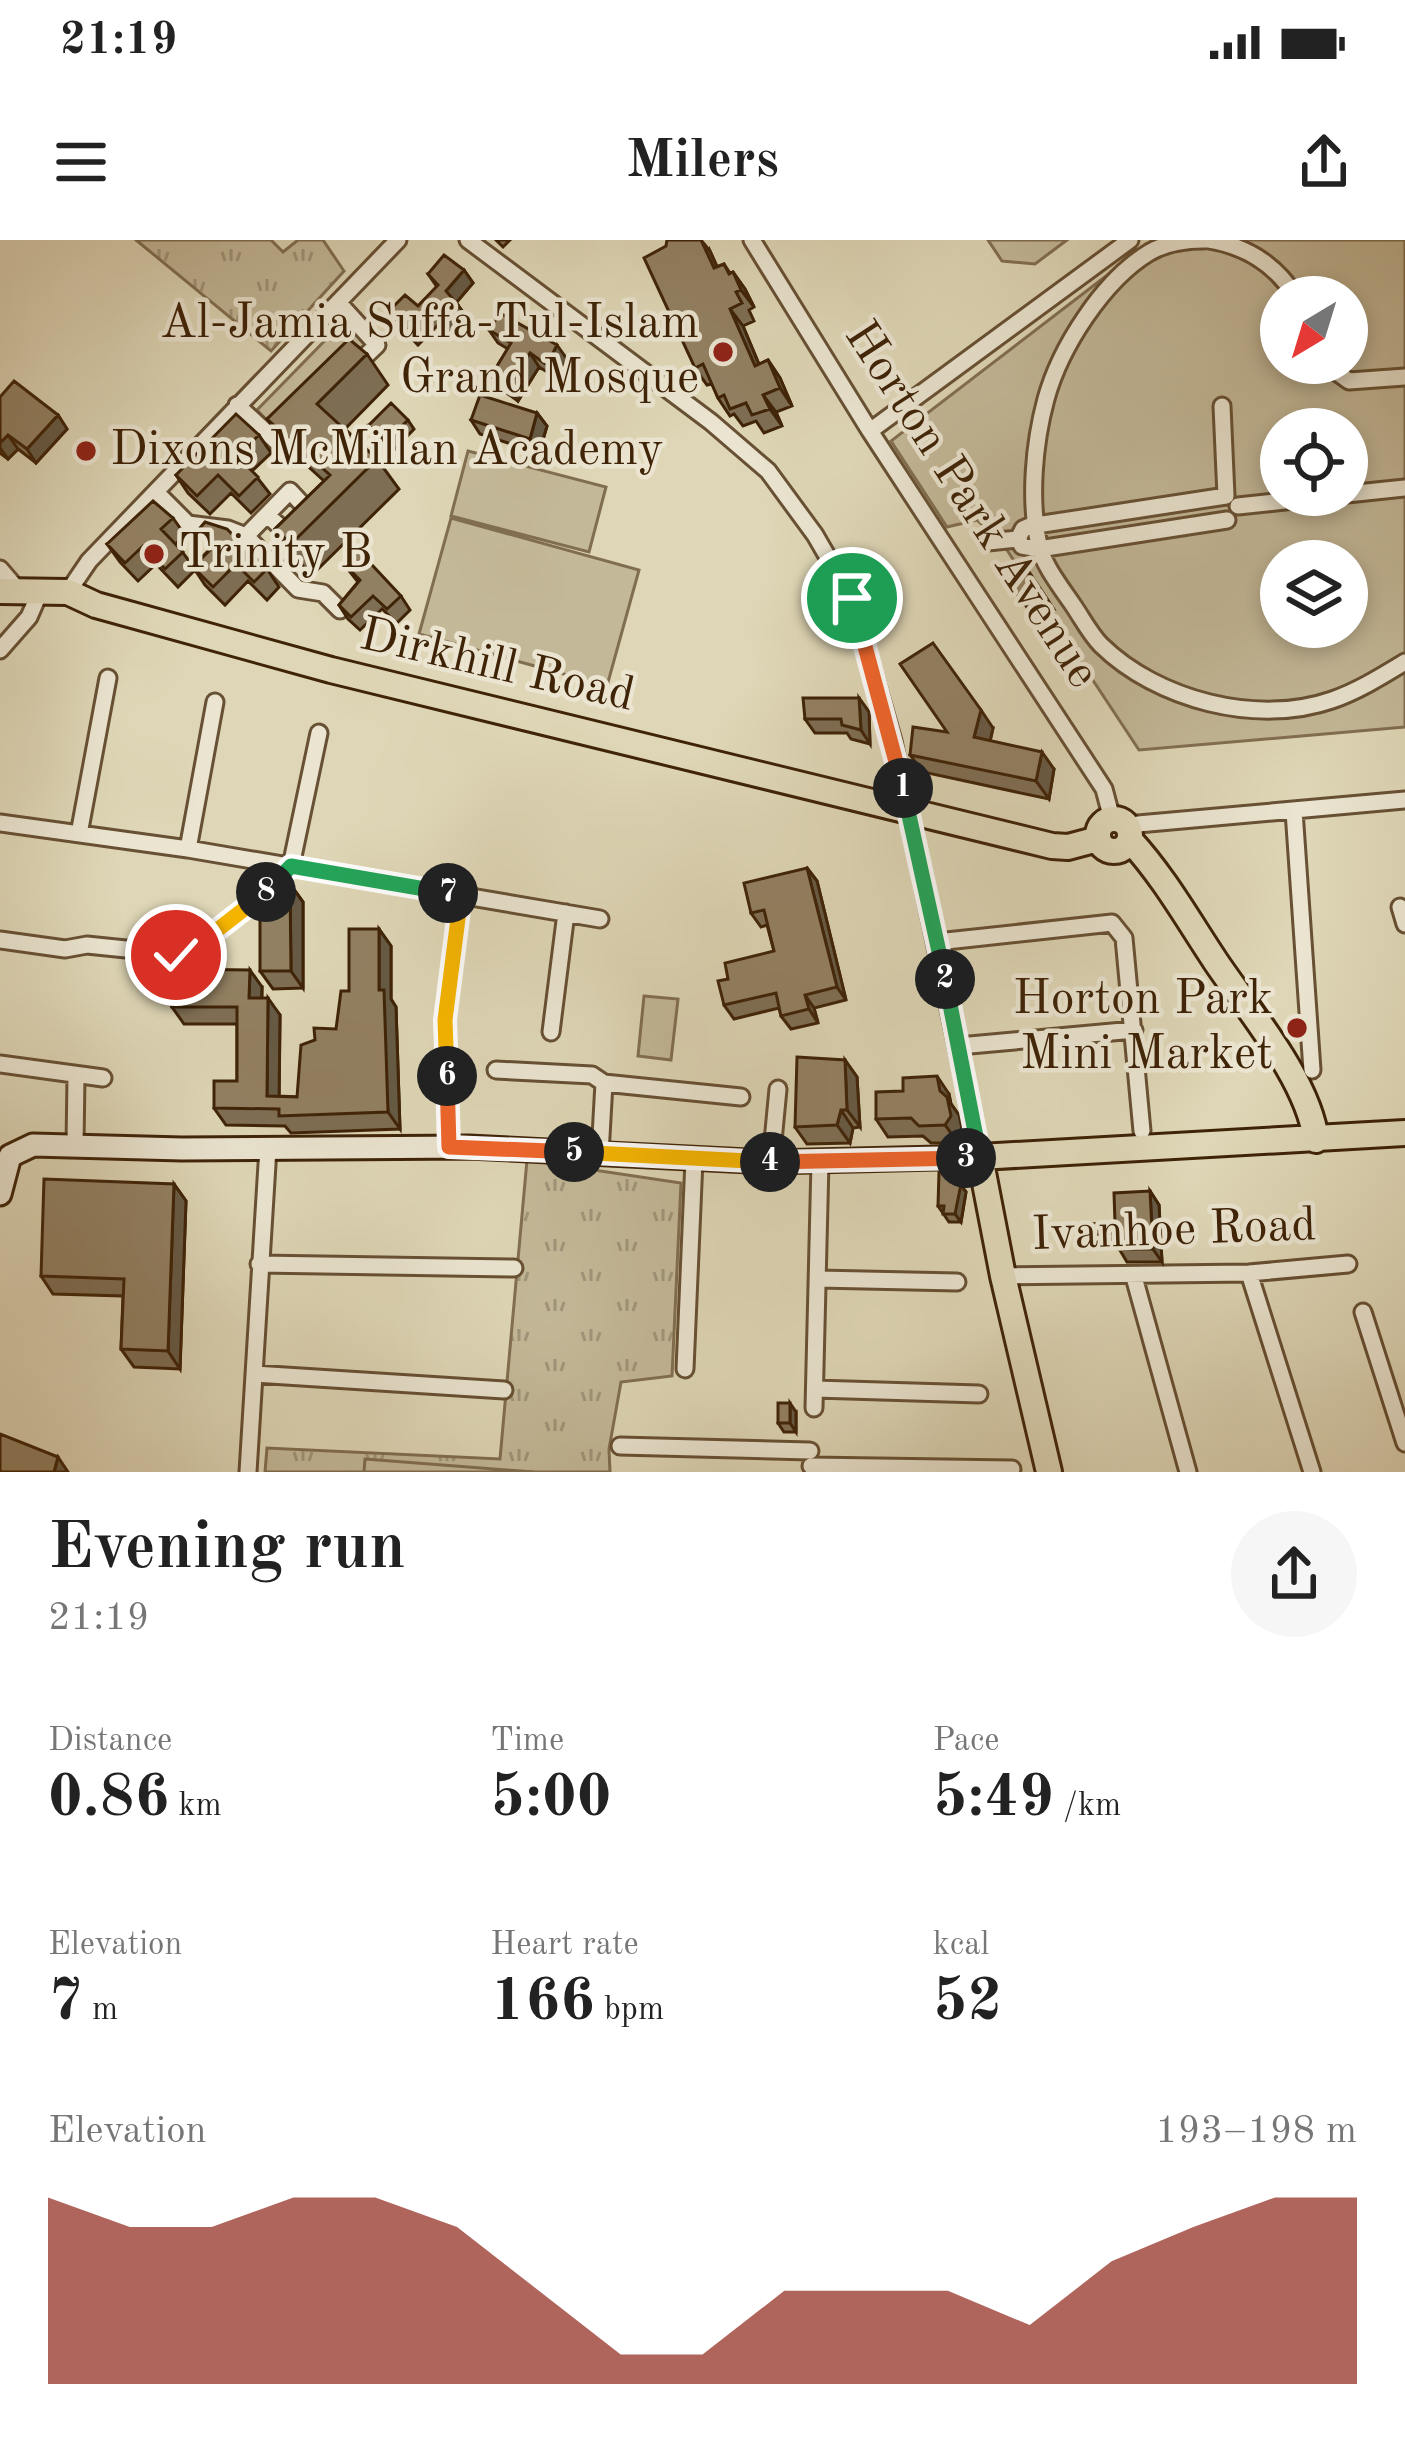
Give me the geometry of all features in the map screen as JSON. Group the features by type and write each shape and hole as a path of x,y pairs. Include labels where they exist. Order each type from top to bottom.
{"main road":[{"path":"19,592 68,592"},
{"name":"Dirkhill Road","path":"68,592 96,605 331,670 1052,846 1068,847 1121,833"},
{"name":"Horton Park Avenue","path":"1121,833 1156,868 1279,1057 1314,1129"},
{"path":"1049,1472 980,1157 1285,1141 1314,1129 1405,1133"}],"street":[{"path":"0,1194 5,1153 33,1145 449,1147 771,1162 980,1157 888,720 852,598 815,535 768,471 711,422 468,240"},
{"name":"Horton Park Avenue","path":"752,240 870,431 1104,789 1121,833"},
{"path":"870,431 1130,240"},
{"path":"1280,276 1233,244 1206,240 1181,241 1151,252 1123,274 1069,347 1045,403 1035,481 1039,549 1100,644 1134,670 1211,703 1274,708 1330,701 1405,662"},
{"path":"68,592 89,562 393,242"},
{"path":"338,302 377,345 342,378"},
{"path":"1368,380 1405,377"},
{"path":"237,405 278,443 310,410"},
{"path":"1222,406 1230,507"},
{"path":"1368,492 1405,488"},
{"path":"246,536 267,515 277,495 290,491 315,516 292,539 267,515"},
{"path":"156,492 188,524 246,536 298,589 322,593 340,610"},
{"path":"1018,539 1023,529 1164,506 1260,504"},
{"path":"1164,506 1164,529"},
{"path":"1018,539 1022,546 1039,549 1164,529 1230,507"},
{"path":"1101,539 1103,515"},
{"path":"988,542 1018,539"},
{"path":"0,568 19,592 29,616 0,650"},
{"path":"79,834 108,678"},
{"path":"188,849 214,702"},
{"path":"0,940 184,956 278,882 291,866 319,734"},
{"path":"1121,833 1405,800"},
{"path":"1294,811 1312,1070"},
{"path":"0,823 188,849 600,919"},
{"path":"449,1147 445,1020 461,895"},
{"path":"551,1032 566,913"},
{"path":"937,942 1112,923 1124,938 1142,1131"},
{"path":"959,1046 1134,1030"},
{"path":"0,1064 104,1078"},
{"path":"496,1070 592,1076 604,1083 741,1097"},
{"path":"75,1145 76,1076"},
{"path":"600,1154 604,1083"},
{"path":"771,1162 778,1089"},
{"path":"248,1472 268,1148"},
{"path":"686,1370 694,1160"},
{"path":"814,1408 820,1162"},
{"path":"260,1264 514,1268"},
{"name":"Ivanhoe Road","path":"1003,1276 1134,1277 1348,1264"},
{"path":"1249,1273 1312,1472"},
{"path":"1134,1277 1188,1472"},
{"path":"818,1279 957,1282"},
{"path":"1363,1312 1405,1443"},
{"path":"254,1374 504,1390"},
{"path":"815,1388 979,1394"},
{"path":"620,1446 1012,1469"}],"green space":[{"path":"136,240 271,240 283,252 298,240 323,240 344,271 271,351"},
{"path":"988,240 1067,240 1035,264 1002,261"},
{"path":"1153,240 1405,240 1405,727 1139,750 1001,541 977,520 947,527 891,441"},
{"path":"347,318 372,344 280,434 257,410"},
{"path":"468,451 606,487 589,552 451,516"},
{"path":"451,518 639,570 607,686 419,634"},
{"path":"644,996 678,999 671,1060 638,1056"},
{"path":"527,1160 681,1183 672,1376 621,1382 609,1449 610,1472 265,1472 267,1448 500,1459"},
{"path":"365,1459 534,1472 364,1472"}],"building":[{"name":"Al-Jamia Suffa-Tul-Islam Grand Mosque","path":"667,240 701,240 714,268 724,264 729,274 733,272 742,303 730,309 755,366 768,360 780,388 763,395 770,409 752,415 746,403 730,409 724,395 718,398 703,364 695,368 644,258 666,246"},
{"path":"444,255 464,270 446,291 458,305 442,324 428,311 409,331 389,311 405,295 418,306 438,285 428,274"},
{"path":"500,313 557,345 547,365 530,353 508,387 491,376 511,343 489,330"},
{"path":"349,339 367,354 317,404 377,459 291,544 275,529 330,475 267,419"},
{"path":"14,381 58,415 27,449 8,435 0,443 0,397"},
{"path":"480,395 537,413 530,439 471,420"},
{"path":"391,403 408,420 386,442 369,425"},
{"path":"236,414 259,435 237,456 258,477 239,496 218,475 197,496 176,475"},
{"path":"153,501 173,518 161,529 183,552 165,569 143,546 125,563 107,544"},
{"path":"205,522 227,529 267,569 254,582 236,564 213,587 193,567 216,544 200,528"},
{"path":"358,550 401,596 387,609 373,596 351,617 339,605 360,580 343,563"},
{"path":"1029,572 1047,599 1032,594 1022,601 1010,584"},
{"path":"933,643 981,710 974,737 1042,752 1036,781 910,755 913,727 947,732 900,664"},
{"path":"803,698 859,698 861,730 842,725 841,719 805,719"},
{"path":"807,868 837,987 805,995 809,1009 781,1016 776,993 724,1005 718,981 728,979 725,963 774,951 764,910 751,913 744,883"},
{"path":"290,884 291,971 260,971 260,885"},
{"path":"349,929 379,929 388,1112 279,1116 279,1109 214,1108 214,1081 237,1081 237,1007 172,1007 172,969 250,970 249,998 268,998 267,1096 297,1097 301,1045 315,1040 314,1028 336,1029 341,991 349,991"},
{"path":"797,1057 845,1060 847,1110 841,1110 837,1125 795,1127"},
{"path":"937,1076 951,1116 945,1125 919,1126 911,1118 876,1119 876,1092 903,1091 903,1078"},
{"path":"939,1172 958,1173 957,1184 961,1184 955,1214 943,1214 944,1206 938,1206"},
{"path":"44,1179 174,1184 168,1351 121,1349 124,1279 41,1276"},
{"path":"1150,1191 1153,1249 1118,1249 1117,1233 1091,1235 1091,1224 1115,1223 1114,1193"},
{"path":"778,1403 790,1403 790,1423 778,1423"},
{"path":"0,1434 58,1457 54,1472 0,1472"}],"place":[{"name":"Al-Jamia Suffa-Tul-Islam Grand Mosque","path":"723,352"},
{"name":"Dixons McMillan Academy","path":"86,451"},
{"name":"Trinity B","path":"154,554"},
{"name":"Horton Park Mini Market","path":"1297,1028"}],"route":[{"path":"176,955 184,956 278,882 291,866 461,895 445,1020 449,1147 771,1162 980,1157 893,741 852,598"}]}
